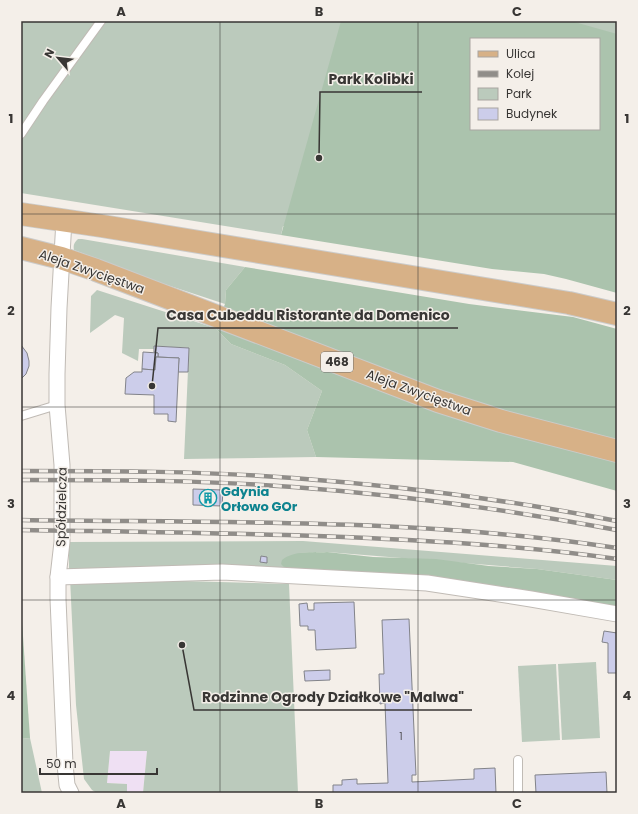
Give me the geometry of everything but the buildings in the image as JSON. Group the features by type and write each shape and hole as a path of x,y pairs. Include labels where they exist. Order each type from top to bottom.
{"main road":[{"path":"21,214 569,303 617,314"},
{"name":"Aleja Zwycięstwa","path":"21,248 61,258 438,401 501,421 617,451"}],"street":[{"name":"Spółdzielcza","path":"64,220 58,336 57,405 62,465 62,542 58,577 65,764 67,785 71,793"},
{"path":"58,577 222,572 427,583 617,614"}],"lane":[{"path":"21,134 101,21"},
{"path":"21,416 57,405"},
{"path":"518,760 518,793"}],"shaded area":[{"path":"110,751 147,751 143,793 127,793 127,784 107,783"}],"green space":[{"path":"21,21 617,21 617,286 283,226 281,235 21,193"},
{"path":"341,21 571,21 617,34 617,293 544,274 492,269 281,235"},
{"path":"78,239 245,267 226,290 225,304 152,280 74,250 74,244"},
{"path":"245,267 469,304 573,317 617,329 617,491 513,462 316,457 307,430 322,391 285,365 231,344 215,328 225,304 226,290"},
{"path":"97,290 215,328 231,344 285,365 322,391 307,430 316,457 184,459 189,348 154,346 154,349 139,349 138,361 122,353 124,318 115,315 90,333 91,296"},
{"path":"303,541 617,566 617,580 537,569 327,552 300,553 310,570 69,574 69,542"},
{"path":"327,552 373,557 436,559 489,566 537,569 617,580 617,611 284,567 281,564 282,560 298,553"},
{"path":"70,578 289,584 298,793 143,793 147,751 110,751 107,783 127,784 127,793 97,793 92,790 84,779 76,705"},
{"path":"21,622 30,738 21,739"},
{"path":"596,662 600,738 562,740 558,664"},
{"path":"556,664 560,740 522,742 518,666"},
{"path":"30,738 42,793 21,793 21,739"}],"railway":[{"path":"21,471 191,473 334,481 496,500 617,521"},
{"path":"21,480 191,482 334,490 456,504 617,530"},
{"path":"21,520 245,522 394,527 469,531 543,538 617,548"},
{"path":"21,530 238,534 430,541 555,551 617,559"}],"place":[{"name":"Park Kolibki","path":"319,158"},
{"name":"Casa Cubeddu Ristorante da Domenico","path":"152,386"},
{"name":"Gdynia Orłowo GOr","path":"208,498"},
{"name":"Rodzinne Ogrody Działkowe \"Malwa\"","path":"182,645"}]}
